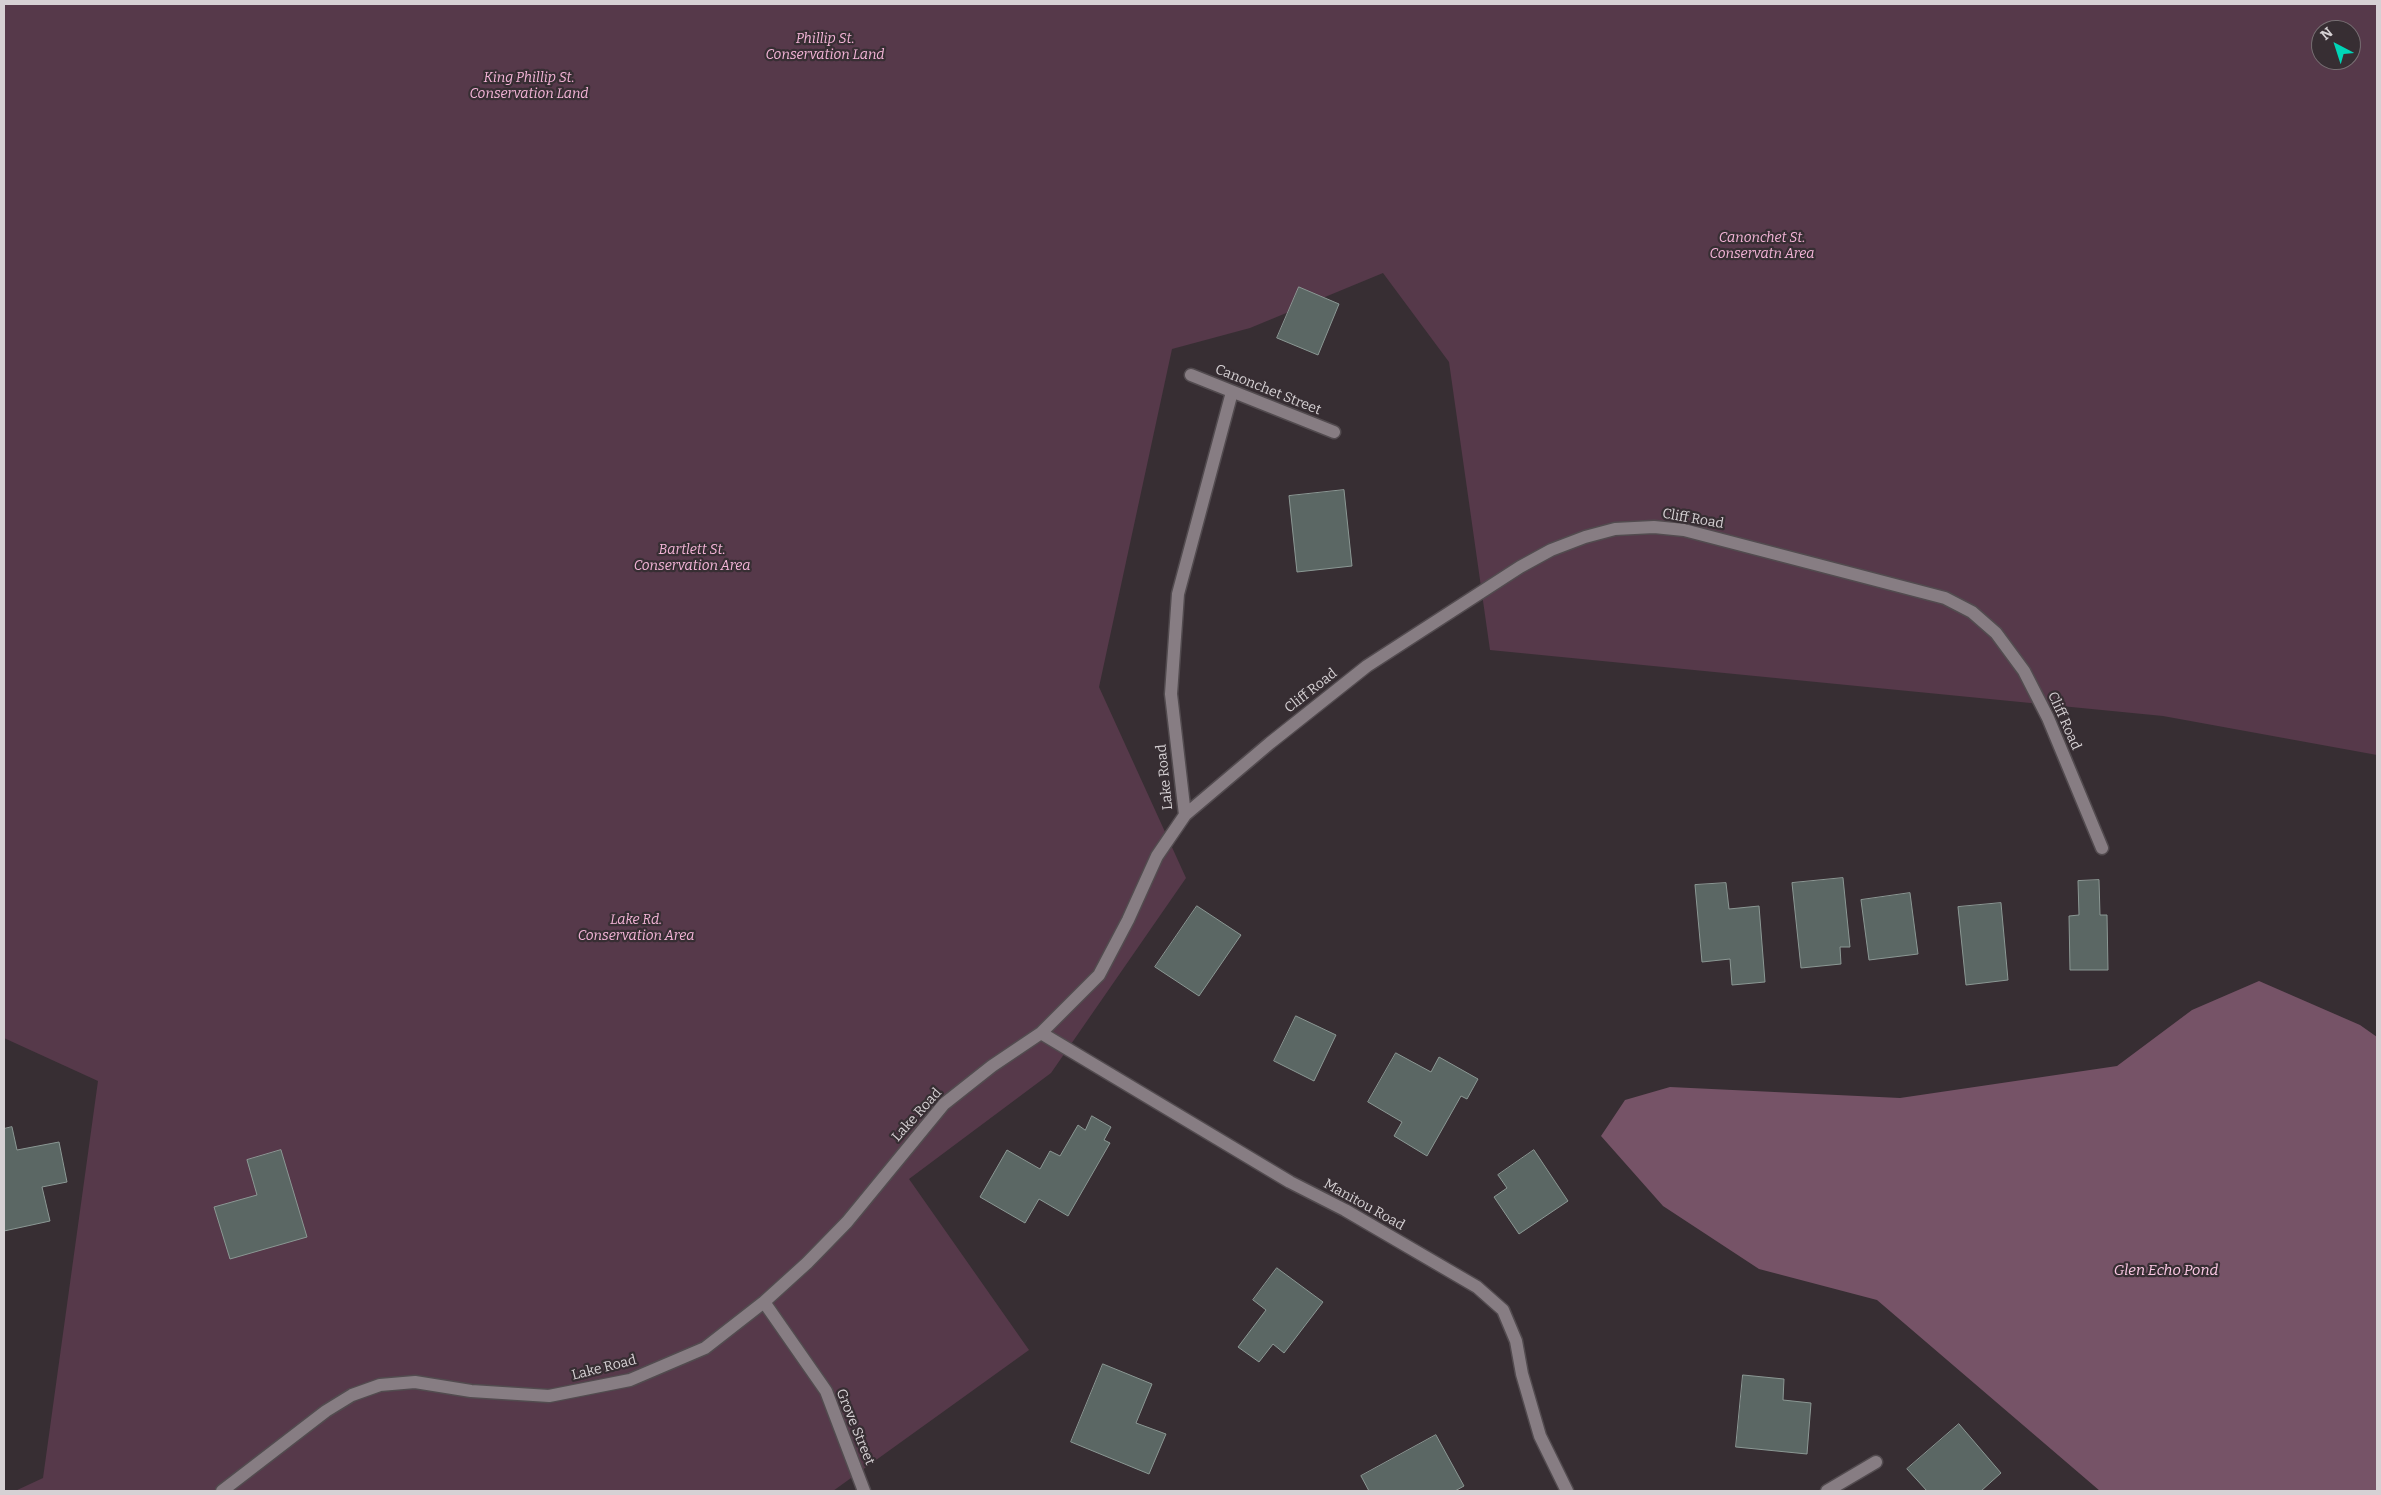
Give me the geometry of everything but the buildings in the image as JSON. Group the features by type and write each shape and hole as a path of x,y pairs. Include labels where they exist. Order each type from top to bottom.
{"street":[{"name":"Canonchet Street","path":"1191,375 1334,432"},
{"name":"Lake Road","path":"222,1491 326,1410 380,1384 415,1382 471,1390 549,1396 630,1380 705,1348 764,1302 807,1263 847,1222 944,1104 992,1066 1041,1033 1099,975 1128,920 1157,856 1185,815 1170,694 1178,594 1232,392"},
{"name":"Cliff Road","path":"1185,815 1270,743 1367,666 1520,567 1551,550 1585,537 1615,529 1654,527 1684,530 1713,536 1945,598 1972,612 1996,633 2024,671 2048,718 2102,848"},
{"name":"Manitou Road","path":"1041,1033 1290,1182 1345,1210 1477,1288 1504,1310 1516,1341 1522,1374 1540,1436 1567,1491"},
{"name":"Grove Street","path":"764,1302 826,1391 864,1491"},
{"path":"1827,1491 1876,1462"}],"green space":[{"path":"4,4 2377,4 2377,755 2163,716 1490,650 1449,362 1383,273 1250,328 1172,349 1099,687 1186,878 1051,1073 909,1179 1029,1350 833,1491 15,1491 43,1478 98,1081 4,1038"}],"water":[{"name":"Glen Echo Pond","path":"2259,981 2360,1025 2377,1037 2377,1491 2100,1491 1877,1300 1759,1269 1663,1206 1601,1136 1625,1100 1670,1087 1900,1098 2117,1066 2192,1010"}],"park label":[{"name":"Phillip St. Conservation Land","path":"825,48"},
{"name":"King Phillip St. Conservation Land","path":"529,86"},
{"name":"Canonchet St. Conservatn Area","path":"1762,246"},
{"name":"Bartlett St. Conservation Area","path":"692,558"},
{"name":"Lake Rd. Conservation Area","path":"636,928"}]}
